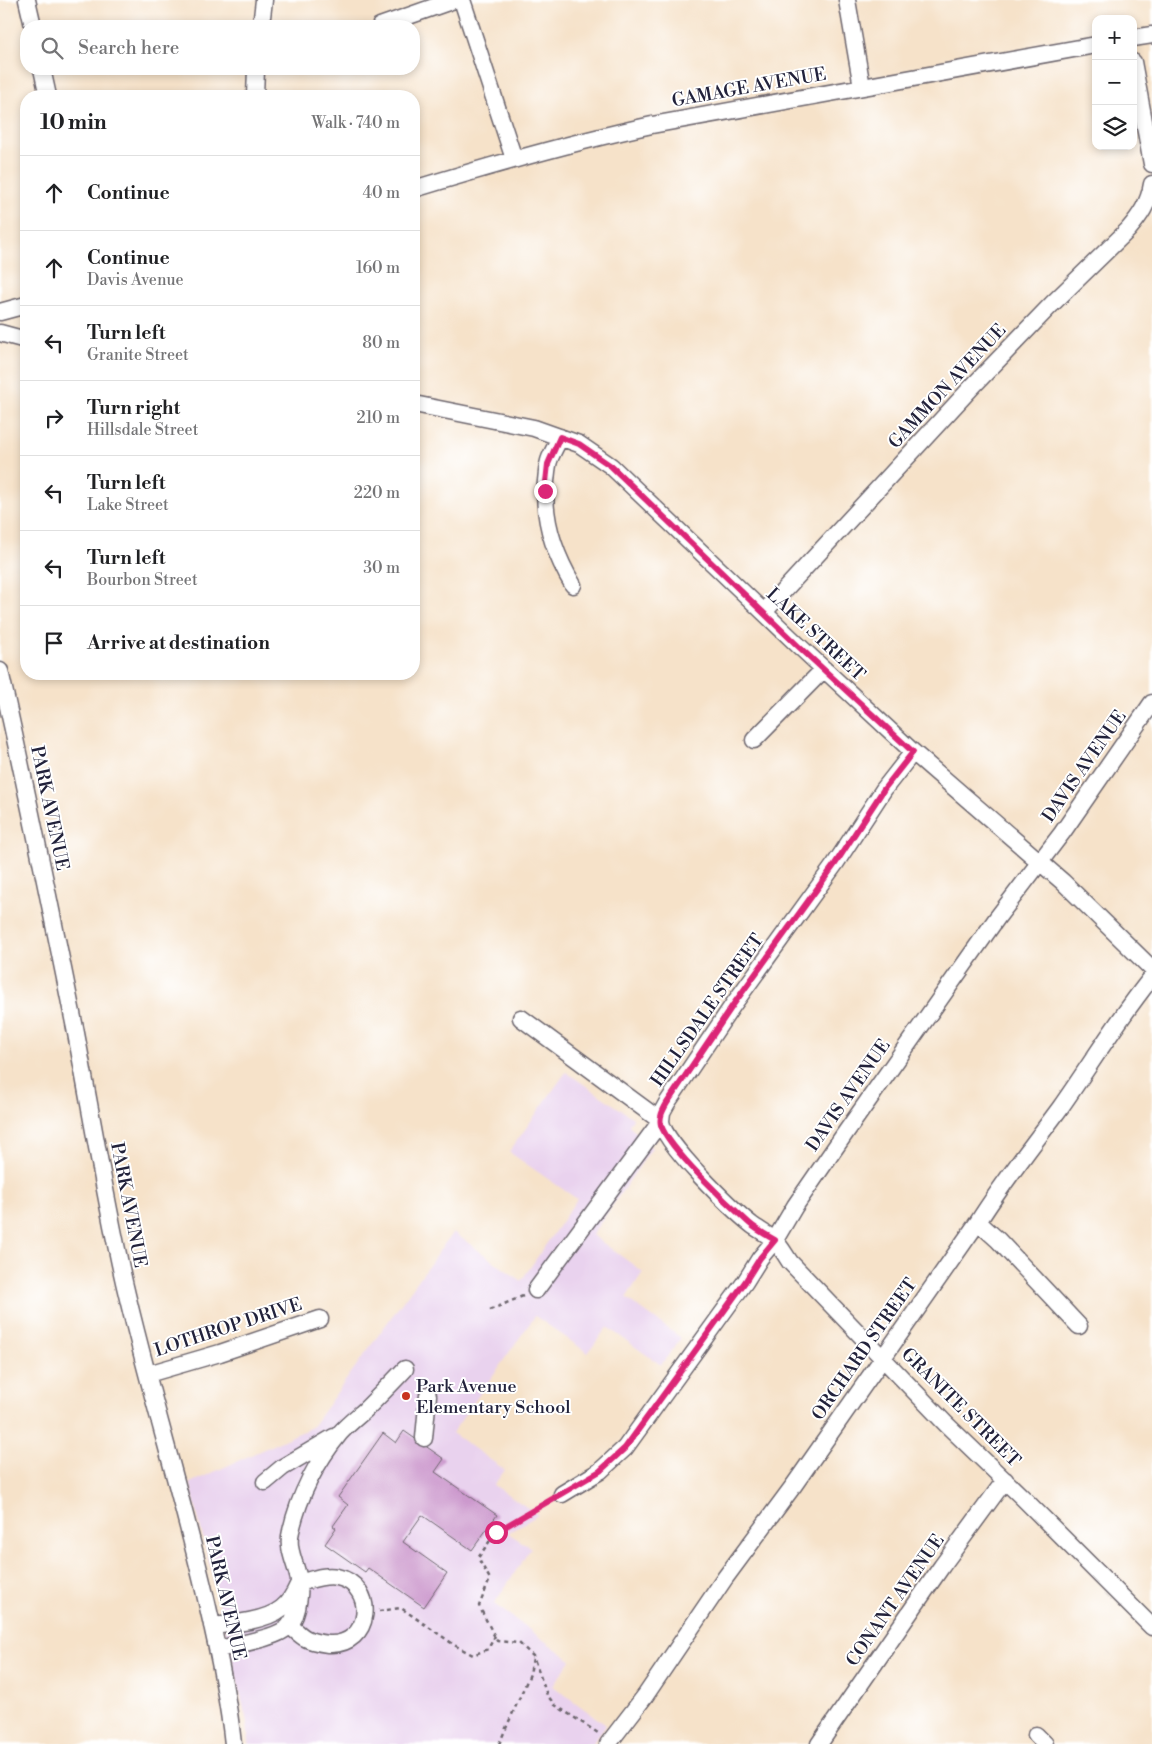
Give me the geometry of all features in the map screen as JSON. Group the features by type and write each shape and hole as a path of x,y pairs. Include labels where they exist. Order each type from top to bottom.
{"street":[{"path":"27,0 32,20"},
{"path":"262,20 264,0"},
{"path":"397,20 454,0"},
{"path":"462,0 514,159"},
{"path":"847,0 862,87"},
{"path":"1137,37 1152,35"},
{"name":"GAMAGE AVENUE","path":"420,186 596,137 652,125 1092,46"},
{"path":"43,75 47,90"},
{"path":"255,90 256,75"},
{"path":"1137,83 1152,164"},
{"name":"GAMMON AVENUE","path":"764,612 970,388 1128,230 1147,204 1152,184"},
{"path":"0,312 20,307"},
{"path":"0,333 20,338"},
{"name":"LAKE STREET","path":"420,405 502,420 534,428 579,444 611,466 913,752 1090,908 1152,969"},
{"path":"560,437 548,464 545,491 546,512 548,529 563,569 573,585"},
{"path":"754,740 824,669"},
{"name":"PARK AVENUE","path":"0,671 20,758 124,1279 194,1545 218,1649 233,1744"},
{"name":"DAVIS AVENUE","path":"562,1494 600,1471 625,1448 745,1282 760,1258 775,1240 795,1206 846,1132 1039,862 1062,833 1152,703"},
{"name":"HILLSDALE STREET","path":"536,1290 661,1121 662,1112 667,1103 733,1005 830,871 884,789 913,752"},
{"name":"ORCHARD STREET","path":"609,1742 645,1696 725,1578 794,1485 994,1197 1061,1106 1112,1030 1152,977"},
{"name":"GRANITE STREET","path":"521,1018 661,1121 661,1125 677,1149 697,1171 750,1224 775,1240 801,1274 946,1424 1005,1480 1152,1627"},
{"path":"978,1222 998,1240 1079,1326"},
{"name":"LOTHROP DRIVE","path":"148,1374 220,1353 320,1318"},
{"path":"218,1649 280,1634 290,1626 297,1610 299,1584 298,1573 290,1547 290,1532 305,1488 318,1464 340,1433 405,1369"},
{"path":"424,1438 428,1395"},
{"path":"265,1482 279,1470 340,1433"},
{"path":"279,1470 288,1470 298,1476 305,1488"},
{"name":"CONANT AVENUE","path":"819,1744 942,1566 1005,1480"},
{"path":"212,1626 232,1624 266,1616 282,1609 293,1597 299,1584 321,1578 337,1577 353,1584 362,1597 365,1612 361,1628 351,1639 338,1645 319,1643 306,1638 290,1626"}],"path":[{"path":"490,1310 536,1290"},
{"path":"562,1494 496,1532 478,1558 490,1579 479,1606 497,1641 519,1643 533,1656 547,1695 555,1705 609,1742"},
{"path":"365,1612 401,1608 456,1646 473,1655 488,1649 495,1636"},
{"path":"499,1744 530,1674 533,1656"}],"shaded area":[{"name":"Park Avenue Elementary School","path":"566,1072 633,1118 629,1125 652,1148 592,1235 643,1272 626,1298 681,1338 661,1365 607,1327 588,1353 535,1316 452,1433 505,1470 494,1485 538,1515 508,1533 531,1548 494,1604 571,1660 553,1686 606,1725 592,1744 249,1744 247,1722 190,1483 312,1427 453,1232 521,1281 577,1199 509,1152"}],"building":[{"path":"404,1431 444,1459 435,1472 497,1515 472,1550 422,1515 403,1542 447,1573 424,1607 368,1568 365,1572 325,1544 336,1528 333,1526 348,1505 338,1497 383,1433 396,1443"}],"place":[{"name":"Park Avenue Elementary School","path":"406,1396"}],"route":[{"path":"496,1532 600,1471 625,1448 690,1355 775,1240 750,1224 677,1149 661,1125 662,1112 733,1005 835,864 884,789 913,752 798,646 611,466 579,444 560,437 548,464 545,491"}]}
